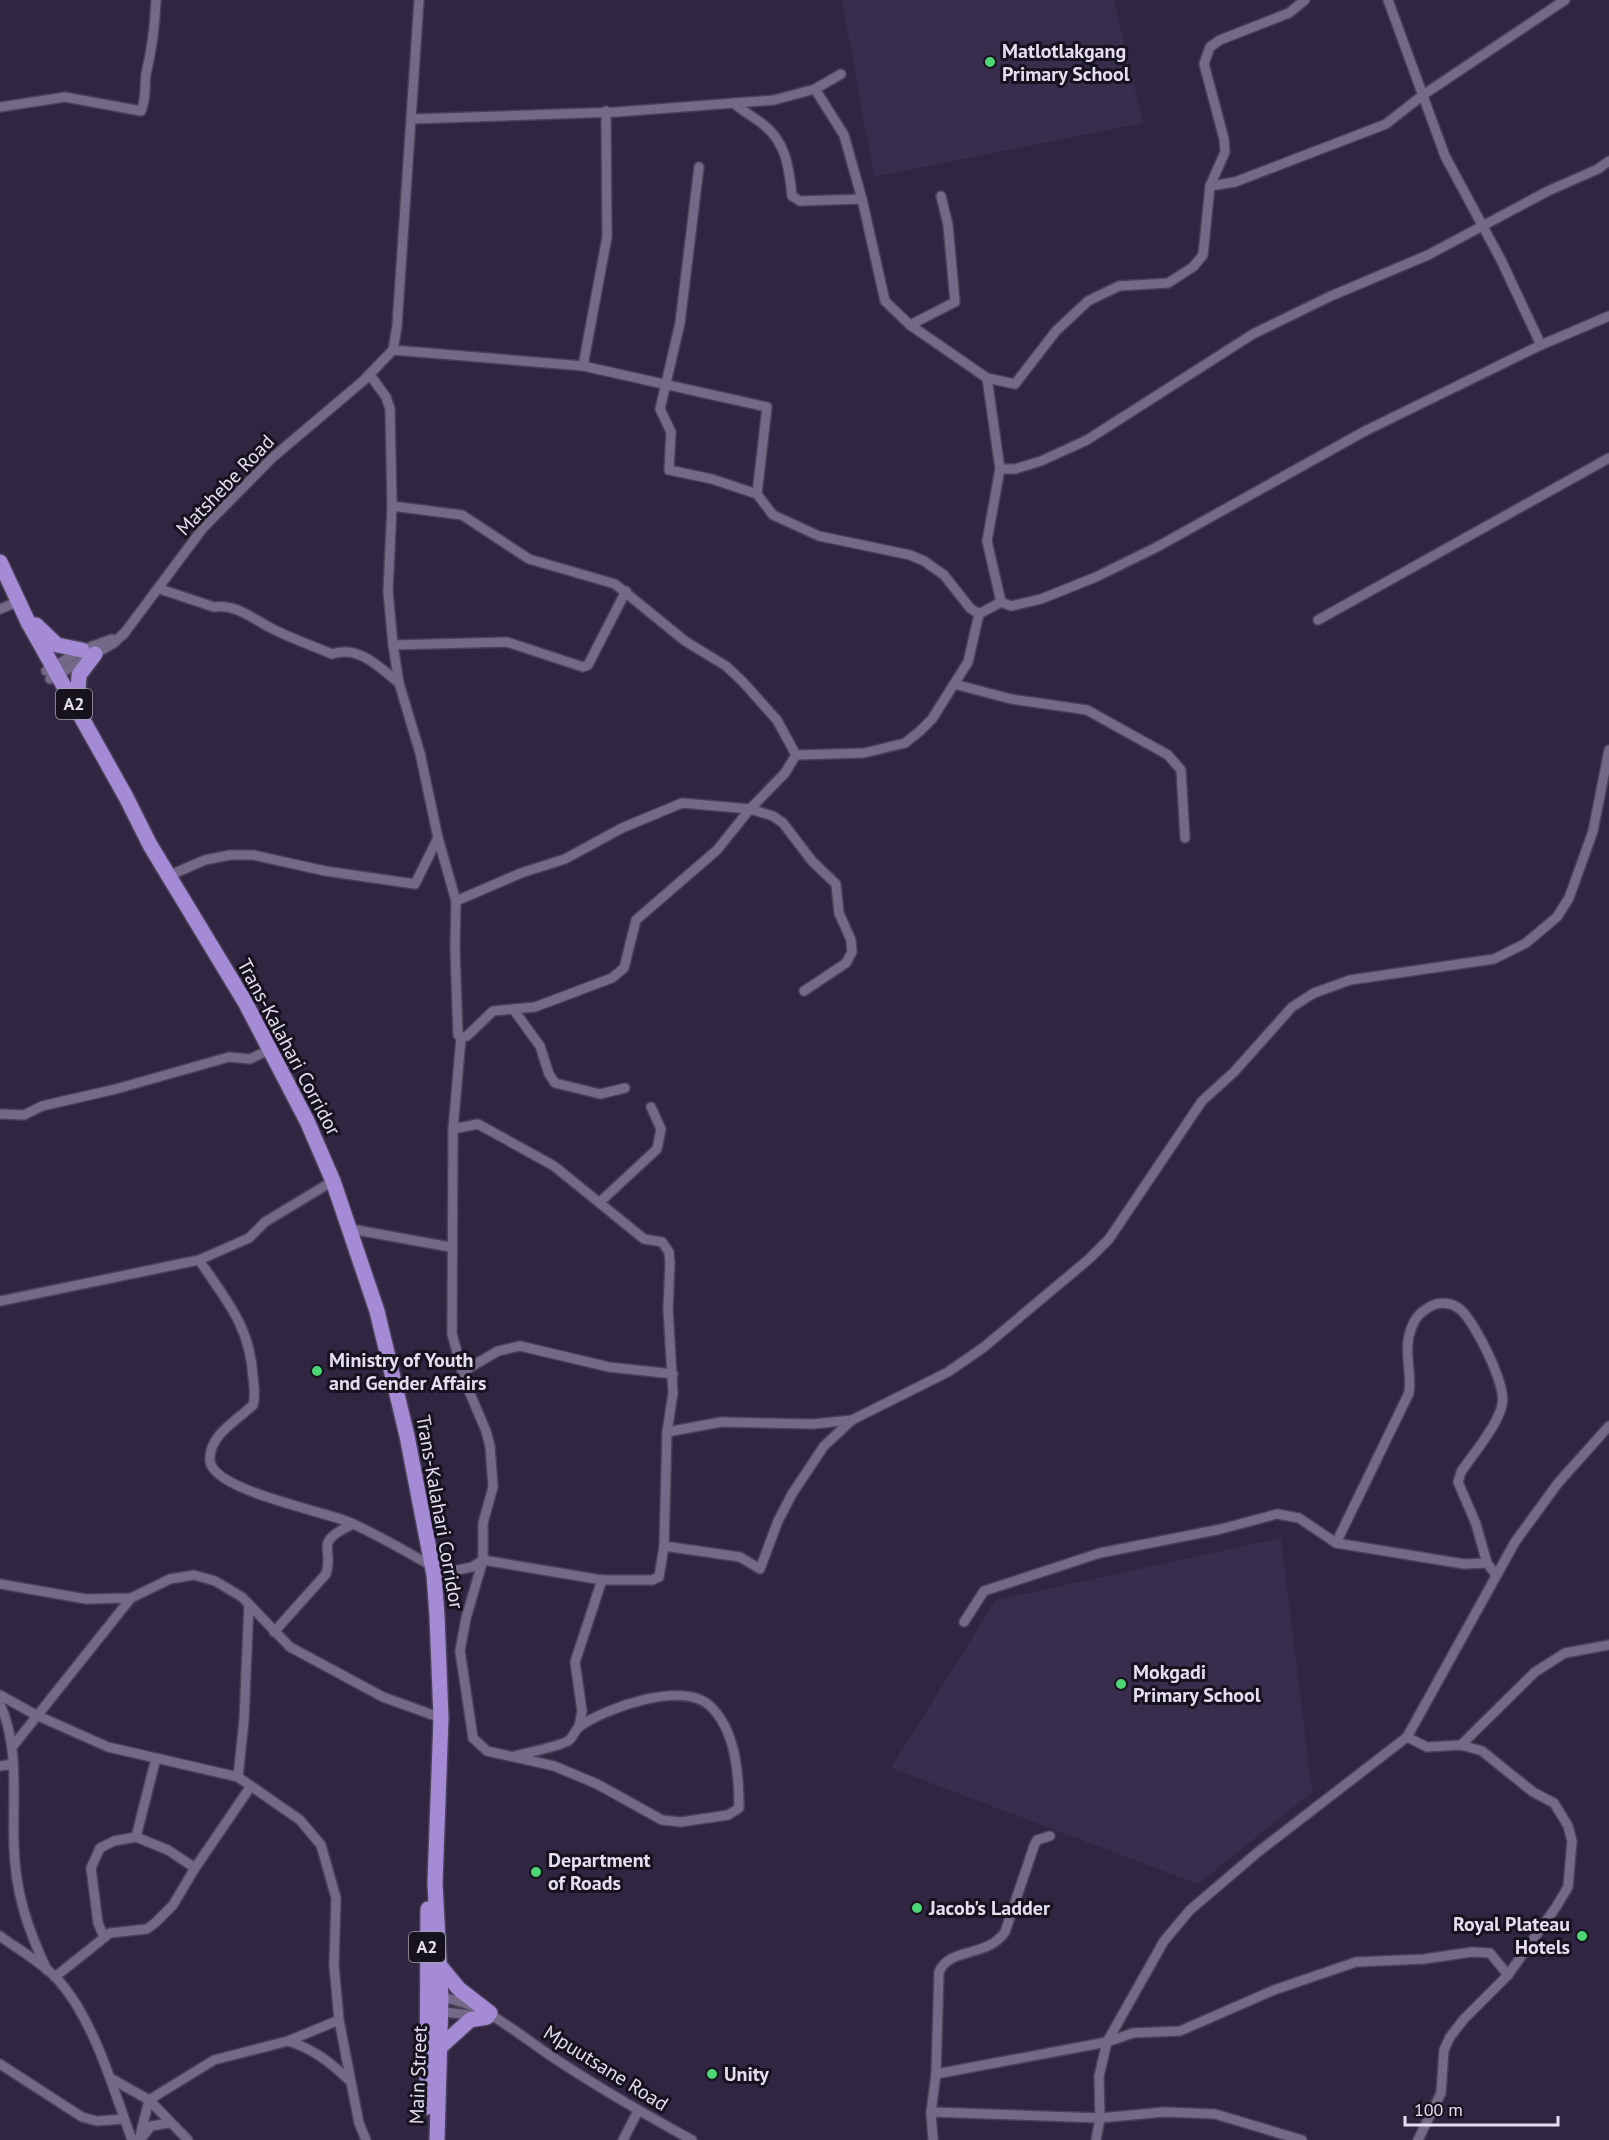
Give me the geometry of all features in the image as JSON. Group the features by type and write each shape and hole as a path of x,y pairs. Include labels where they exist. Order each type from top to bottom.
{"highway":[{"name":"Trans-Kalahari Corridor","path":"0,562 10,605"},
{"name":"Trans-Kalahari Corridor","path":"0,578 10,605 77,709 150,845 245,1002 270,1049 333,1181 377,1311 394,1380 433,1570 441,1718 435,1883 440,1966 434,2004"},
{"path":"10,605 57,645 89,652 79,675 77,709"},
{"name":"Trans-Kalahari Corridor","path":"52,673 121,802 150,845"},
{"name":"Trans-Kalahari Corridor","path":"434,2004 427,1915 435,1883"},
{"path":"440,1966 459,1989 489,2015"},
{"name":"Main Street","path":"434,2004 438,2049 437,2140"},
{"name":"Main Street","path":"428,2140 434,2004"},
{"path":"438,2049 470,2020 489,2015"}],"street":[{"path":"0,107 65,97 141,111 147,91 146,78 153,47 156,0"},
{"path":"52,673 123,635 160,589 203,528 272,458 370,375 393,350 397,326 419,0"},
{"path":"816,89 844,135 862,199 885,301 910,325 987,378 1015,384 1056,330 1088,301 1119,286 1168,283 1193,267 1203,255 1210,186 1225,152 1224,139 1204,64 1210,47 1220,40 1289,14 1305,0"},
{"path":"1388,0 1411,70 1423,95 1445,156 1527,312 1541,345"},
{"path":"1210,186 1235,182 1386,124 1423,95 1565,0"},
{"path":"412,119 606,111 774,100 816,89 841,74"},
{"path":"734,103 745,114 760,122 782,143 792,196 800,201 862,199"},
{"path":"583,366 607,237 606,111"},
{"path":"1000,469 1015,469 1041,461 1087,440 1253,334 1331,296 1428,255 1598,169 1609,161"},
{"path":"699,167 684,300 668,383 660,409 671,432 669,470 712,479 757,494 773,515 798,528 873,549 910,555 924,561 944,575 970,608 979,614"},
{"path":"910,325 955,302 948,225 941,196"},
{"path":"1001,602 1011,606 1041,599 1106,572 1157,547 1365,431 1541,345 1607,317 1609,328"},
{"path":"393,350 583,366 767,406 757,494"},
{"path":"370,375 386,397 390,409 392,506 388,591 399,683 420,753 438,838 456,901 457,1020 458,1035 461,1038 453,1129 450,1247 452,1334 462,1372 490,1446 493,1487 483,1522 483,1560 466,1618 460,1651 473,1738 487,1750 554,1766 597,1784 662,1820 681,1822 728,1815 739,1808 739,1790 731,1742 724,1723 707,1703 696,1699 651,1696 630,1702 579,1727 568,1741 515,1756"},
{"path":"987,378 1000,469 996,499 990,512 987,541 1001,602"},
{"path":"1318,620 1609,458"},
{"path":"392,506 462,515 529,559 615,584 685,640 726,666 777,720 796,755"},
{"name":"Matshebe Road","path":"123,635 203,528"},
{"path":"160,589 214,608 221,606 244,613 272,629 332,654 343,650 356,652 399,683"},
{"path":"393,645 507,642 583,667 588,665 626,591"},
{"path":"796,755 864,753 905,743 932,719 968,662 979,614 1001,602"},
{"path":"52,673 123,635"},
{"path":"954,684 1011,699 1087,710 1168,755 1181,770 1185,838"},
{"path":"664,1546 740,1557 760,1569 778,1521 804,1473 824,1446 852,1420 948,1372 984,1347 1089,1259 1109,1239 1202,1101 1234,1072 1292,1007 1314,993 1350,980 1494,959 1526,943 1557,917 1569,898 1593,831 1609,750"},
{"path":"461,1038 493,1011 536,1007 612,978 624,968 636,920 717,850 750,809 785,773 796,755"},
{"path":"456,901 521,873 565,859 622,828 682,803 750,809 773,816 783,823 812,861 836,884 839,913 851,940 852,952 846,963 804,991"},
{"path":"168,876 205,860 230,855 252,855 325,871 415,884 438,838"},
{"path":"513,1010 540,1046 549,1074 555,1083 600,1094 625,1088"},
{"path":"0,1114 24,1115 42,1106 116,1089 229,1057 250,1059 270,1049"},
{"path":"600,1202 657,1149 661,1129 651,1107"},
{"path":"199,1260 237,1315 246,1334 253,1366 253,1405 230,1423 219,1436 210,1461 214,1471 224,1479 276,1500 353,1524 433,1570 472,1567 483,1560 602,1581 656,1579 661,1574 664,1546 667,1432 673,1393 668,1309 669,1252 662,1242 644,1239 554,1166 478,1124 453,1129"},
{"path":"0,1301 199,1260 242,1242 265,1222 333,1181"},
{"path":"351,1229 450,1247"},
{"path":"1336,1543 1409,1393 1411,1382 1407,1346 1419,1313 1435,1304 1450,1303 1460,1309 1471,1322 1503,1393 1502,1406 1498,1414 1461,1472 1458,1482 1476,1524 1487,1563 1496,1575"},
{"path":"462,1372 498,1352 520,1346 609,1367 673,1374"},
{"path":"667,1432 721,1422 813,1424 852,1420"},
{"path":"1096,2140 1100,2118 1099,2076 1107,2042 1164,1941 1190,1910 1258,1851 1407,1737 1432,1696 1515,1542 1558,1483 1609,1426"},
{"path":"963,1622 984,1591 1100,1553 1221,1529 1277,1514 1299,1518 1336,1543 1464,1564 1487,1563"},
{"path":"274,1632 326,1574 328,1568 326,1546 331,1537 353,1524"},
{"path":"0,1584 76,1599 131,1598 170,1579 194,1575 229,1588 249,1604 290,1647 383,1696 441,1718"},
{"path":"579,1727 580,1692 575,1662 602,1581"},
{"path":"13,1746 131,1598"},
{"path":"238,1777 244,1720 249,1604"},
{"path":"1461,1745 1535,1672 1565,1653 1609,1645"},
{"path":"0,1695 36,1715 108,1747 238,1777 300,1820 321,1845 336,1898 334,1965 339,2020 358,2123 366,2140"},
{"path":"0,1704 8,1722 13,1746 14,1846 19,1894 26,1925 47,1970"},
{"path":"1407,1737 1427,1747 1461,1745 1482,1751 1533,1792 1554,1803 1568,1826 1572,1841 1568,1887 1508,1975 1464,2019 1450,2037 1444,2050 1441,2093 1418,2140"},
{"path":"136,1837 156,1758"},
{"path":"0,1766 13,1764"},
{"path":"55,1977 104,1937 116,1931 147,1929 155,1923 173,1905 195,1868 251,1786"},
{"path":"933,2140 931,2112 936,2074 939,1972 942,1964 950,1959 990,1947 999,1940 1005,1932 1034,1846 1037,1840 1050,1836"},
{"path":"104,1937 98,1923 91,1868 100,1848 114,1841 136,1837 168,1850 195,1868"},
{"path":"0,1936 55,1977 83,2019 112,2079 132,2140"},
{"path":"936,2074 1107,2042 1133,2033 1180,2031 1274,1990 1356,1962 1424,1959 1472,1952 1490,1953 1508,1975"},
{"name":"Mpuutsane Road","path":"434,2004 489,2015 504,2022 530,2043 638,2111 692,2140"},
{"path":"140,2140 149,2100 214,2060 288,2041 339,2020"},
{"path":"288,2041 308,2047 326,2058 351,2082"},
{"path":"0,2064 82,2117 97,2121 124,2119"},
{"path":"112,2079 149,2100 188,2140"},
{"path":"623,2140 638,2111"},
{"path":"931,2112 1100,2118 1164,2112 1215,2114 1302,2140"},
{"path":"140,2140 151,2126 170,2123"}],"shaded area":[{"name":"Matlotlakgang Primary School","path":"842,0 1114,0 1143,123 874,177"},
{"name":"Mokgadi Primary School","path":"1281,1538 1312,1792 1198,1884 891,1768 996,1600"}],"place":[{"name":"Matlotlakgang Primary School","path":"990,62"},
{"name":"Ministry of Youth and Gender Affairs","path":"317,1371"},
{"name":"Mokgadi Primary School","path":"1121,1684"},
{"name":"Department of Roads","path":"536,1872"},
{"name":"Jacob's Ladder","path":"917,1908"},
{"name":"Royal Plateau Hotels","path":"1582,1936"},
{"name":"Unity","path":"712,2074"}]}
